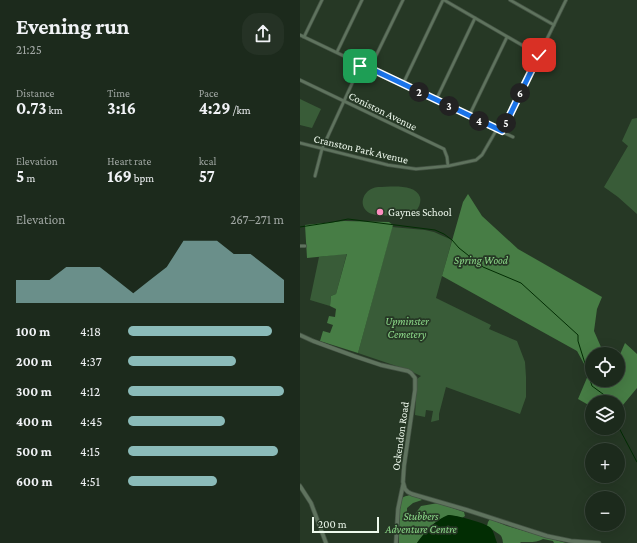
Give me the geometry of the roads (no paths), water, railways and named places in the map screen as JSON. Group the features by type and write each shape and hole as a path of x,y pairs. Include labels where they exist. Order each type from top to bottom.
{"main road":[{"name":"Ockendon Road","path":"300,335 313,342 354,356 381,365 408,371 415,378 415,390 403,482 405,489 410,493"},
{"path":"396,543 400,497 403,482"},
{"path":"300,486 311,503 326,543"},
{"path":"400,497 410,493 547,536 571,542 599,543"}],"street":[{"path":"304,37 322,0"},
{"path":"337,52 362,0"},
{"path":"370,68 403,0"},
{"path":"403,84 444,0 539,55"},
{"path":"510,0 554,25"},
{"path":"502,131 566,0"},
{"path":"436,100 475,18"},
{"path":"300,35 513,137"},
{"path":"469,116 507,37"},
{"path":"315,176 322,148 361,64"},
{"name":"Coniston Avenue","path":"300,80 444,149 448,166"},
{"name":"Cranston Park Avenue","path":"300,143 388,165 416,169 448,166 476,160 482,155 496,129"},
{"path":"300,246 305,246"}],"waterway":[{"path":"300,227 348,219 435,230 444,234 483,267 521,283 578,335 578,341 592,386 604,395"},
{"path":"623,435 637,462"}],"place":[{"name":"Gaynes School","path":"380,212"}],"park label":[{"name":"Spring Wood","path":"481,260"},
{"name":"Upminster Cemetery","path":"407,327"},
{"name":"Stubbers Adventure Centre","path":"421,522"}]}
